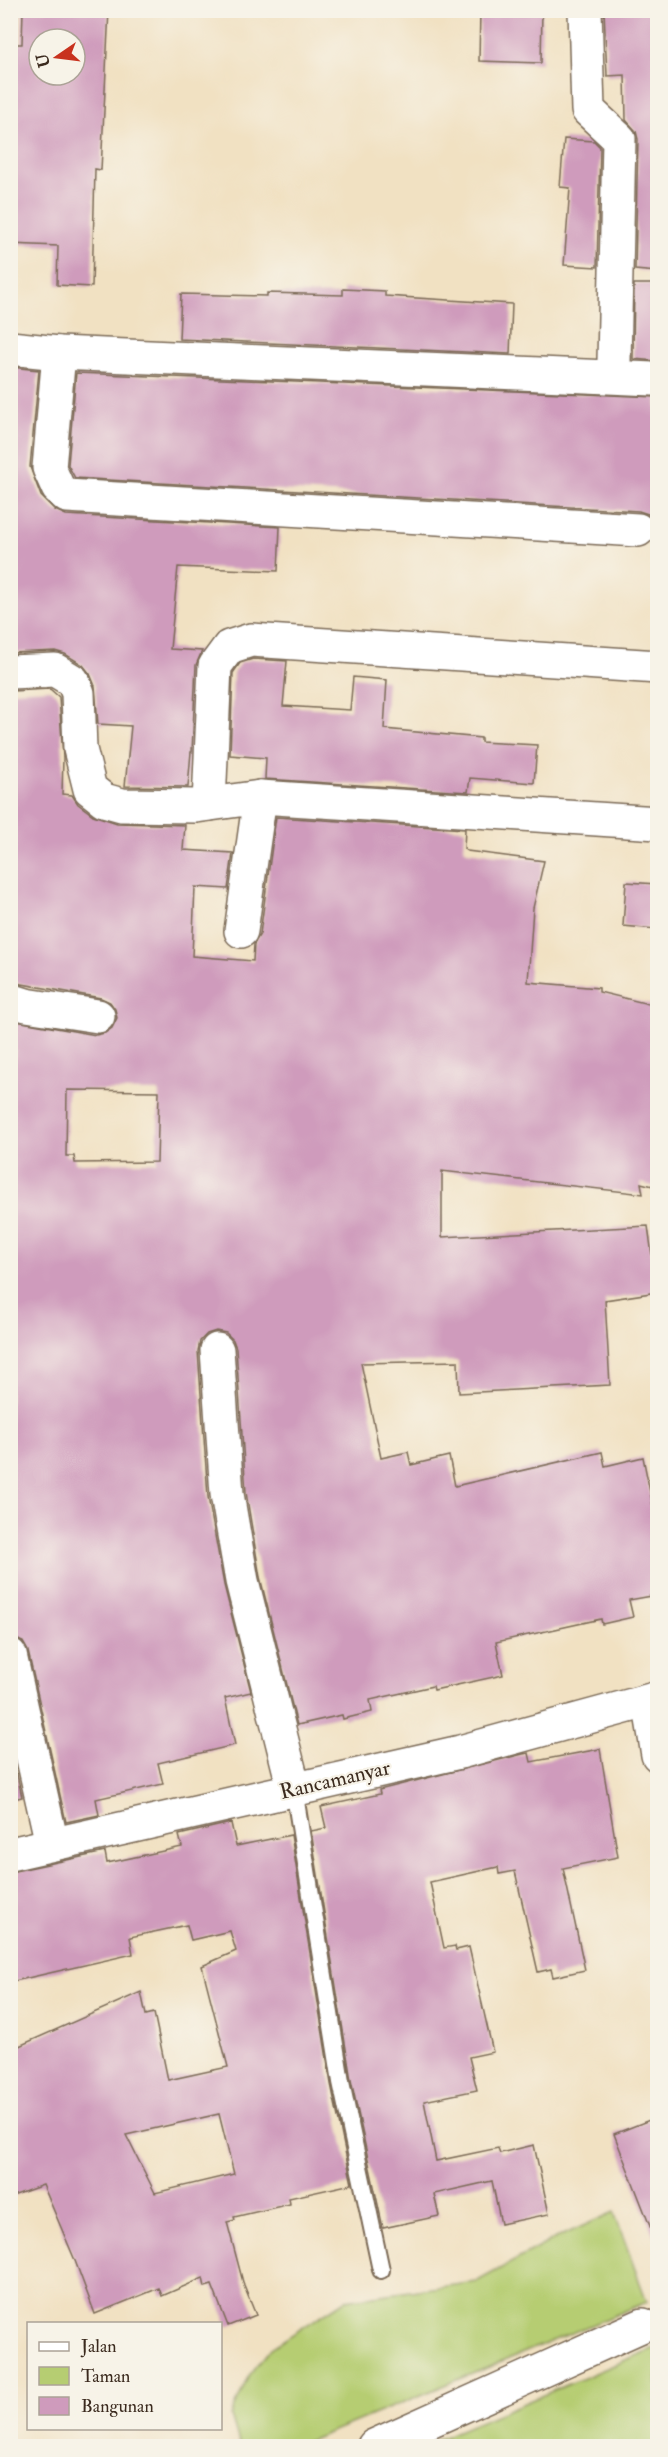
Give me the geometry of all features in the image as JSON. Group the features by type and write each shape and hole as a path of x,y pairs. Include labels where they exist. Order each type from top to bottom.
{"street":[{"path":"585,10 588,110 619,139 614,361"},
{"path":"10,348 59,353 653,379"},
{"path":"59,353 49,468 58,488 67,496 638,530"},
{"path":"209,804 215,666 229,647 251,640 657,667"},
{"path":"10,672 55,670 73,681 78,693 80,749 90,789 104,800 122,805 196,806 260,797 657,822"},
{"path":"241,931 260,797"},
{"path":"10,1000 26,1005 98,1016"},
{"path":"218,1350 227,1494 240,1570 294,1789"},
{"path":"10,1655 51,1844"},
{"path":"653,1700 657,1755"},
{"name":"Rancamanyar","path":"10,1854 460,1752 653,1700"},
{"path":"374,2446 643,2325"}],"lane":[{"path":"294,1789 341,2082 381,2270"}],"green space":[{"path":"614,2212 647,2302 297,2446 240,2446 231,2416 248,2377 271,2348 345,2300 476,2282 554,2239"},
{"path":"657,2347 657,2446 422,2446"}],"building":[{"path":"23,10 109,10 101,170 95,169 92,287 57,285 58,246 10,244 10,44 22,44"},
{"path":"480,10 542,11 541,63 479,61"},
{"path":"604,10 657,10 657,272 635,270 638,139 636,131 626,120 625,75 607,76"},
{"path":"564,139 594,141 600,147 597,267 564,265 570,188 560,187"},
{"path":"634,284 657,284 657,361 633,359"},
{"path":"343,289 385,291 385,296 512,304 510,354 179,339 181,294 343,295"},
{"path":"10,367 39,370 30,467 41,496 55,510 66,515 280,527 278,571 178,567 170,649 202,651 196,665 188,787 125,786 131,726 98,724 95,686 83,665 55,651 11,653 13,610 10,609"},
{"path":"76,373 657,397 657,522 648,514 639,511 75,478 68,465"},
{"path":"253,659 287,661 283,706 350,710 353,677 387,680 384,729 481,738 481,742 537,745 534,783 470,778 468,792 265,779 266,758 230,755 233,673 240,663"},
{"path":"50,689 59,697 63,758 62,794 72,795 78,804 93,815 117,823 185,825 183,850 233,853 228,889 195,887 192,956 253,961 254,944 260,934 276,817 465,829 464,849 467,851 544,861 533,908 528,982 599,988 599,992 657,1006 657,1187 641,1183 643,1194 442,1171 442,1237 648,1226 657,1292 605,1300 610,1385 459,1393 458,1361 361,1363 381,1458 408,1452 411,1465 449,1456 455,1486 602,1452 605,1466 643,1457 657,1527 657,1595 629,1600 633,1617 602,1624 601,1619 496,1642 503,1675 434,1690 433,1686 370,1700 372,1712 343,1719 342,1715 297,1725 260,1577 246,1492 236,1348 233,1340 226,1333 216,1331 207,1334 200,1341 198,1351 208,1497 224,1585 251,1692 225,1698 235,1745 158,1763 163,1784 96,1799 99,1815 66,1822 28,1651 23,1642 10,1637 10,1158 16,1021 96,1035 112,1028 117,1018 110,1002 101,998 11,982 10,831 15,728 12,728 12,691","holes":["67,1090 159,1091 157,1162 75,1163 74,1156 66,1156"]},
{"path":"626,882 657,884 656,929 623,926"},
{"path":"10,1744 22,1797 10,1800"},
{"path":"600,1749 618,1857 563,1868 585,1970 553,1977 551,1969 538,1972 515,1871 499,1874 498,1867 430,1882 444,1948 455,1946 456,1950 469,1947 493,2052 469,2057 477,2090 424,2101 436,2161 498,2148 500,2153 534,2145 549,2214 501,2224 492,2181 434,2194 439,2216 383,2228 351,2080 311,1831 326,1828 321,1807 380,1794 379,1790 523,1754 529,1753 531,1762"},
{"path":"231,1823 236,1846 291,1835 331,2084 352,2184 289,2198 290,2204 234,2217 235,2220 227,2222 244,2286 256,2315 228,2326 212,2285 205,2287 203,2278 162,2296 159,2288 95,2314 43,2185 10,2197 10,2050 141,1992 146,2015 154,2013 168,2080 228,2067 202,1966 236,1951 230,1931 191,1940 187,1925 130,1937 133,1954 10,1982 10,1872 105,1852 107,1863 182,1847 179,1835","holes":["219,2114 234,2174 155,2193 126,2135"]},
{"path":"657,2117 657,2239 655,2239 614,2134"}]}
